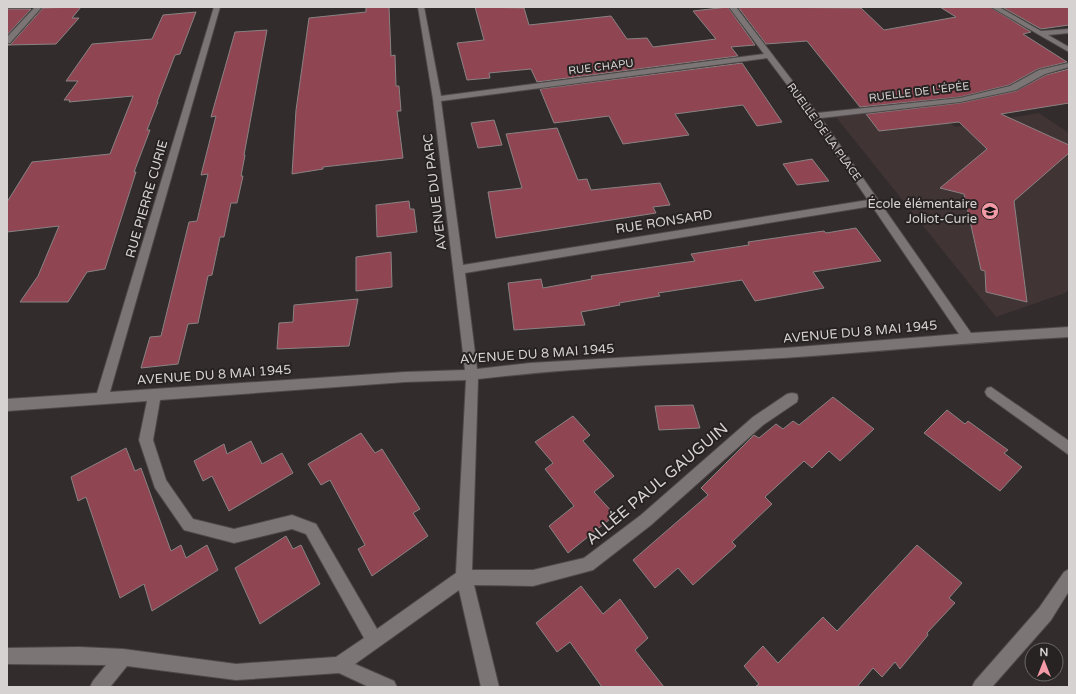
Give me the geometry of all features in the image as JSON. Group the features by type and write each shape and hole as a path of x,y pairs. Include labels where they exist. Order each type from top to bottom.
{"street":[{"path":"7,41 38,7"},
{"name":"RUE PIERRE CURIE","path":"102,398 217,7"},
{"name":"AVENUE DU PARC","path":"421,7 438,99 472,375 464,577 490,687"},
{"name":"RUELLE DE LA PLACE","path":"732,7 767,56 815,116 968,338"},
{"path":"994,7 1069,50"},
{"path":"1039,33 1069,31"},
{"name":"RUE CHAPU","path":"438,99 767,56"},
{"name":"RUELLE DE L'ÉPÉE","path":"815,116 960,100 1013,88 1042,72 1069,65"},
{"name":"RUE RONSARD","path":"458,270 875,202"},
{"name":"AVENUE DU 8 MAI 1945","path":"7,405 405,377 472,375 530,368 785,353 968,338 1069,332"},
{"path":"991,392 1069,449"},
{"path":"155,394 146,440 160,483 188,525 234,536 292,522 311,529 375,641"},
{"name":"ALLÉE PAUL GAUGUIN","path":"464,577 500,579 533,578 588,565 646,520 758,421 792,398"},
{"path":"339,665 464,577"},
{"path":"981,687 1045,614 1069,577"},
{"path":"7,656 79,655 123,657 236,672 339,665 388,687"},
{"path":"100,687 123,657"}],"shaded area":[{"name":"École élémentaire Joliot-Curie","path":"929,107 947,122 956,127 1039,113 1069,133 1069,289 1065,293 996,317 836,117"}],"building":[{"path":"81,7 72,18 79,18 56,44 7,45 11,44 43,8"},
{"path":"366,7 389,7 391,56 395,55 396,86 399,86 401,111 397,111 403,158 323,167 323,169 292,174 296,110 309,18 366,12"},
{"path":"475,7 524,8 529,25 611,16 627,39 647,38 653,47 716,39 693,11 728,7 755,45 731,47 738,56 537,82 531,69 489,73 490,78 467,80 457,43 484,40"},
{"path":"738,7 861,8 884,30 956,17 940,7 990,7 1031,32 1023,34 1067,62 1038,69 1009,85 960,97 860,107 807,41 766,44"},
{"path":"1002,7 1069,7 1069,25 1041,29"},
{"path":"7,9 31,9 7,35"},
{"path":"196,12 180,54 175,55 147,130 150,130 134,172 136,172 105,269 87,272 68,302 20,302 38,276 59,226 7,232 7,202 32,162 110,154 133,96 69,102 70,100 64,100 78,81 66,81 92,44 152,39 163,15"},
{"path":"267,30 244,155 241,176 243,176 237,203 231,203 224,237 220,237 212,275 208,276 198,323 188,324 178,364 141,368 150,337 161,336 189,222 197,221 208,174 201,175 216,116 211,117 235,32"},
{"path":"742,63 782,122 757,126 743,105 675,114 689,135 623,144 609,116 554,123 540,89"},
{"path":"1069,69 1069,103 1001,114 1069,145 1069,153 1014,201 1027,302 986,292 985,271 981,270 964,194 940,188 987,149 959,122 879,131 866,114 960,103 1016,91 1046,75"},
{"path":"494,120 502,145 478,148 471,123"},
{"path":"557,128 578,180 587,179 591,190 660,183 670,205 653,207 656,213 496,238 488,192 522,188 506,134"},
{"path":"812,159 829,181 797,185 783,164"},
{"path":"409,201 410,209 414,209 417,232 377,237 376,205"},
{"path":"856,228 881,261 813,272 824,288 755,301 742,280 658,293 660,296 619,303 620,305 581,312 585,325 514,330 508,283 541,279 543,288 592,279 591,276 695,261 691,254 749,245 748,242"},
{"path":"391,252 392,287 356,291 356,257"},
{"path":"358,299 349,346 277,349 279,323 293,322 294,305"},
{"path":"833,397 874,429 840,461 829,451 812,468 804,461 765,497 772,504 732,542 736,546 693,585 678,568 655,588 633,560 708,495 701,488 754,435 759,438 776,424 783,429 793,421 799,425"},
{"path":"693,405 700,428 659,430 655,406"},
{"path":"947,410 965,424 968,421 1008,450 1004,453 1022,467 1000,491 924,433"},
{"path":"573,416 590,435 583,441 614,476 594,492 615,515 568,553 549,526 574,506 545,469 553,463 535,442"},
{"path":"361,433 375,453 382,449 420,509 413,513 428,536 372,576 358,549 365,545 330,480 321,485 308,464"},
{"path":"251,441 262,464 282,453 293,473 229,511 212,476 203,481 194,461 224,444 227,454"},
{"path":"126,448 135,471 141,468 171,551 181,545 186,558 207,545 218,570 152,611 144,584 120,598 86,497 78,501 71,477"},
{"path":"286,536 293,549 301,545 320,584 260,624 235,568"},
{"path":"917,545 962,583 949,598 955,603 927,633 928,635 900,669 895,662 882,677 873,668 857,687 755,687 759,684 744,666 763,646 778,663 823,617 837,631"},
{"path":"581,586 603,614 620,599 648,638 635,650 664,687 602,687 570,642 557,652 536,623"}],"place":[{"name":"École élémentaire Joliot-Curie","path":"990,211"}]}
